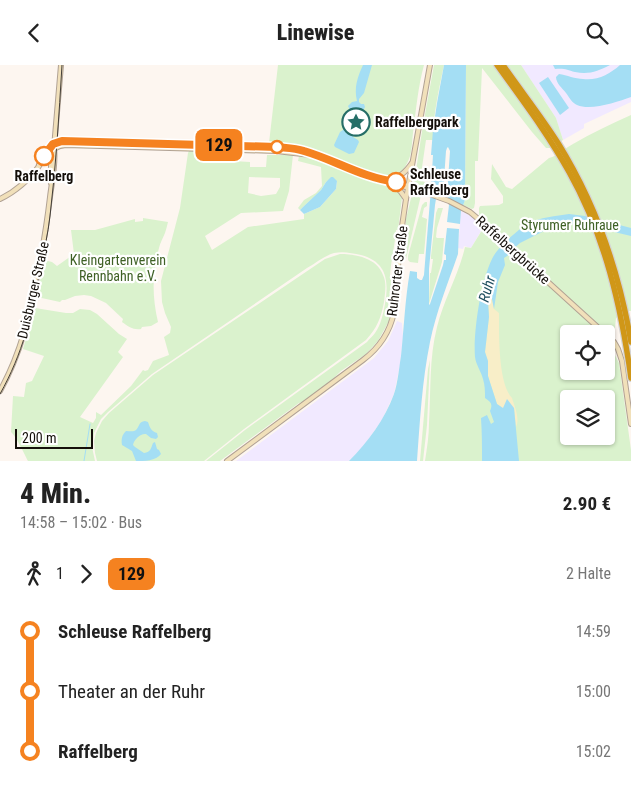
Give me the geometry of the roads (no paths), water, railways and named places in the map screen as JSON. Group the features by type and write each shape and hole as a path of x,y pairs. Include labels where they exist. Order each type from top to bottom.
{"highway":[{"path":"496,65 555,144"},
{"path":"503,65 555,144 575,183 599,238 631,342"},
{"path":"627,331 631,378"}],"main road":[{"name":"Duisburger Straße","path":"51,185 55,160 54,143 60,65"},
{"name":"Ruhrorter Straße","path":"227,461 363,361 377,348 389,327 394,311 406,199 430,65"},
{"path":"41,164 49,148 54,143 62,141 277,147 296,149 394,185 408,187"},
{"path":"0,199 14,191 54,148 66,145 276,151 315,155"},
{"name":"Duisburger Straße","path":"0,391 16,359 30,313 46,231 51,185 51,163 54,148"},
{"path":"385,181 399,177 413,161"},
{"path":"41,164 51,163"},
{"path":"385,181 396,182 408,187"},
{"path":"394,185 406,199"},
{"name":"Raffelbergbrücke","path":"408,187 449,201 484,223 605,332 614,342 621,355 631,424"}],"water":[{"path":"363,65 372,65 364,93 359,99 359,102 364,104 365,107 359,119 354,123 353,137 359,142 354,153 349,154 334,145 340,132 354,119 348,106 352,102 357,101 357,83"},
{"path":"444,65 466,65 465,200 461,211 460,224 447,222 450,151 448,147 446,151 443,193 436,199 435,205 429,269 429,305 444,260 446,260 446,255 444,254 447,228 459,229 458,254 439,309 427,357 417,461 349,461 375,430 390,403 395,389 401,356 410,271 417,272 417,278 420,280 422,280 424,275 431,188 433,130"},
{"path":"553,65 610,65 597,71 585,73 555,69"},
{"path":"620,65 631,65 631,97 604,105 583,107 575,104 556,79 559,74 580,79 598,78 608,74"},
{"path":"548,77 569,108 560,115 539,83"},
{"path":"331,177 337,181 336,189 320,207 304,214 300,210 321,190"},
{"name":"Ruhr","path":"569,214 585,216 631,228 631,236 581,224 558,224 520,243 504,258 505,265 498,282 494,309 491,294 488,301 489,317 485,352 488,361 488,376 497,404 503,408 507,399 514,408 519,461 482,461 481,418 487,415 491,424 494,422 490,411 491,403 485,398 484,384 476,360 475,347 475,334 484,280 492,259 498,250 524,227 543,218"},
{"path":"145,421 157,433 158,437 156,439 142,434 133,445 144,453 149,451 155,442 161,454 146,461 136,461 132,451 122,445 122,437 126,431 135,431 140,423"}],"waterway":[{"path":"84,461 90,424"}],"tram line":[{"path":"0,394 15,364 26,333 47,236 56,159 62,65"}],"place":[{"name":"Raffelbergpark","path":"356,122"},
{"name":"Raffelberg","path":"44,156"},
{"name":"Schleuse Raffelberg","path":"396,182"}],"park label":[{"name":"Styrumer Ruhraue","path":"570,225"},
{"name":"Kleingartenverein Rennbahn e.V.","path":"118,268"}]}
